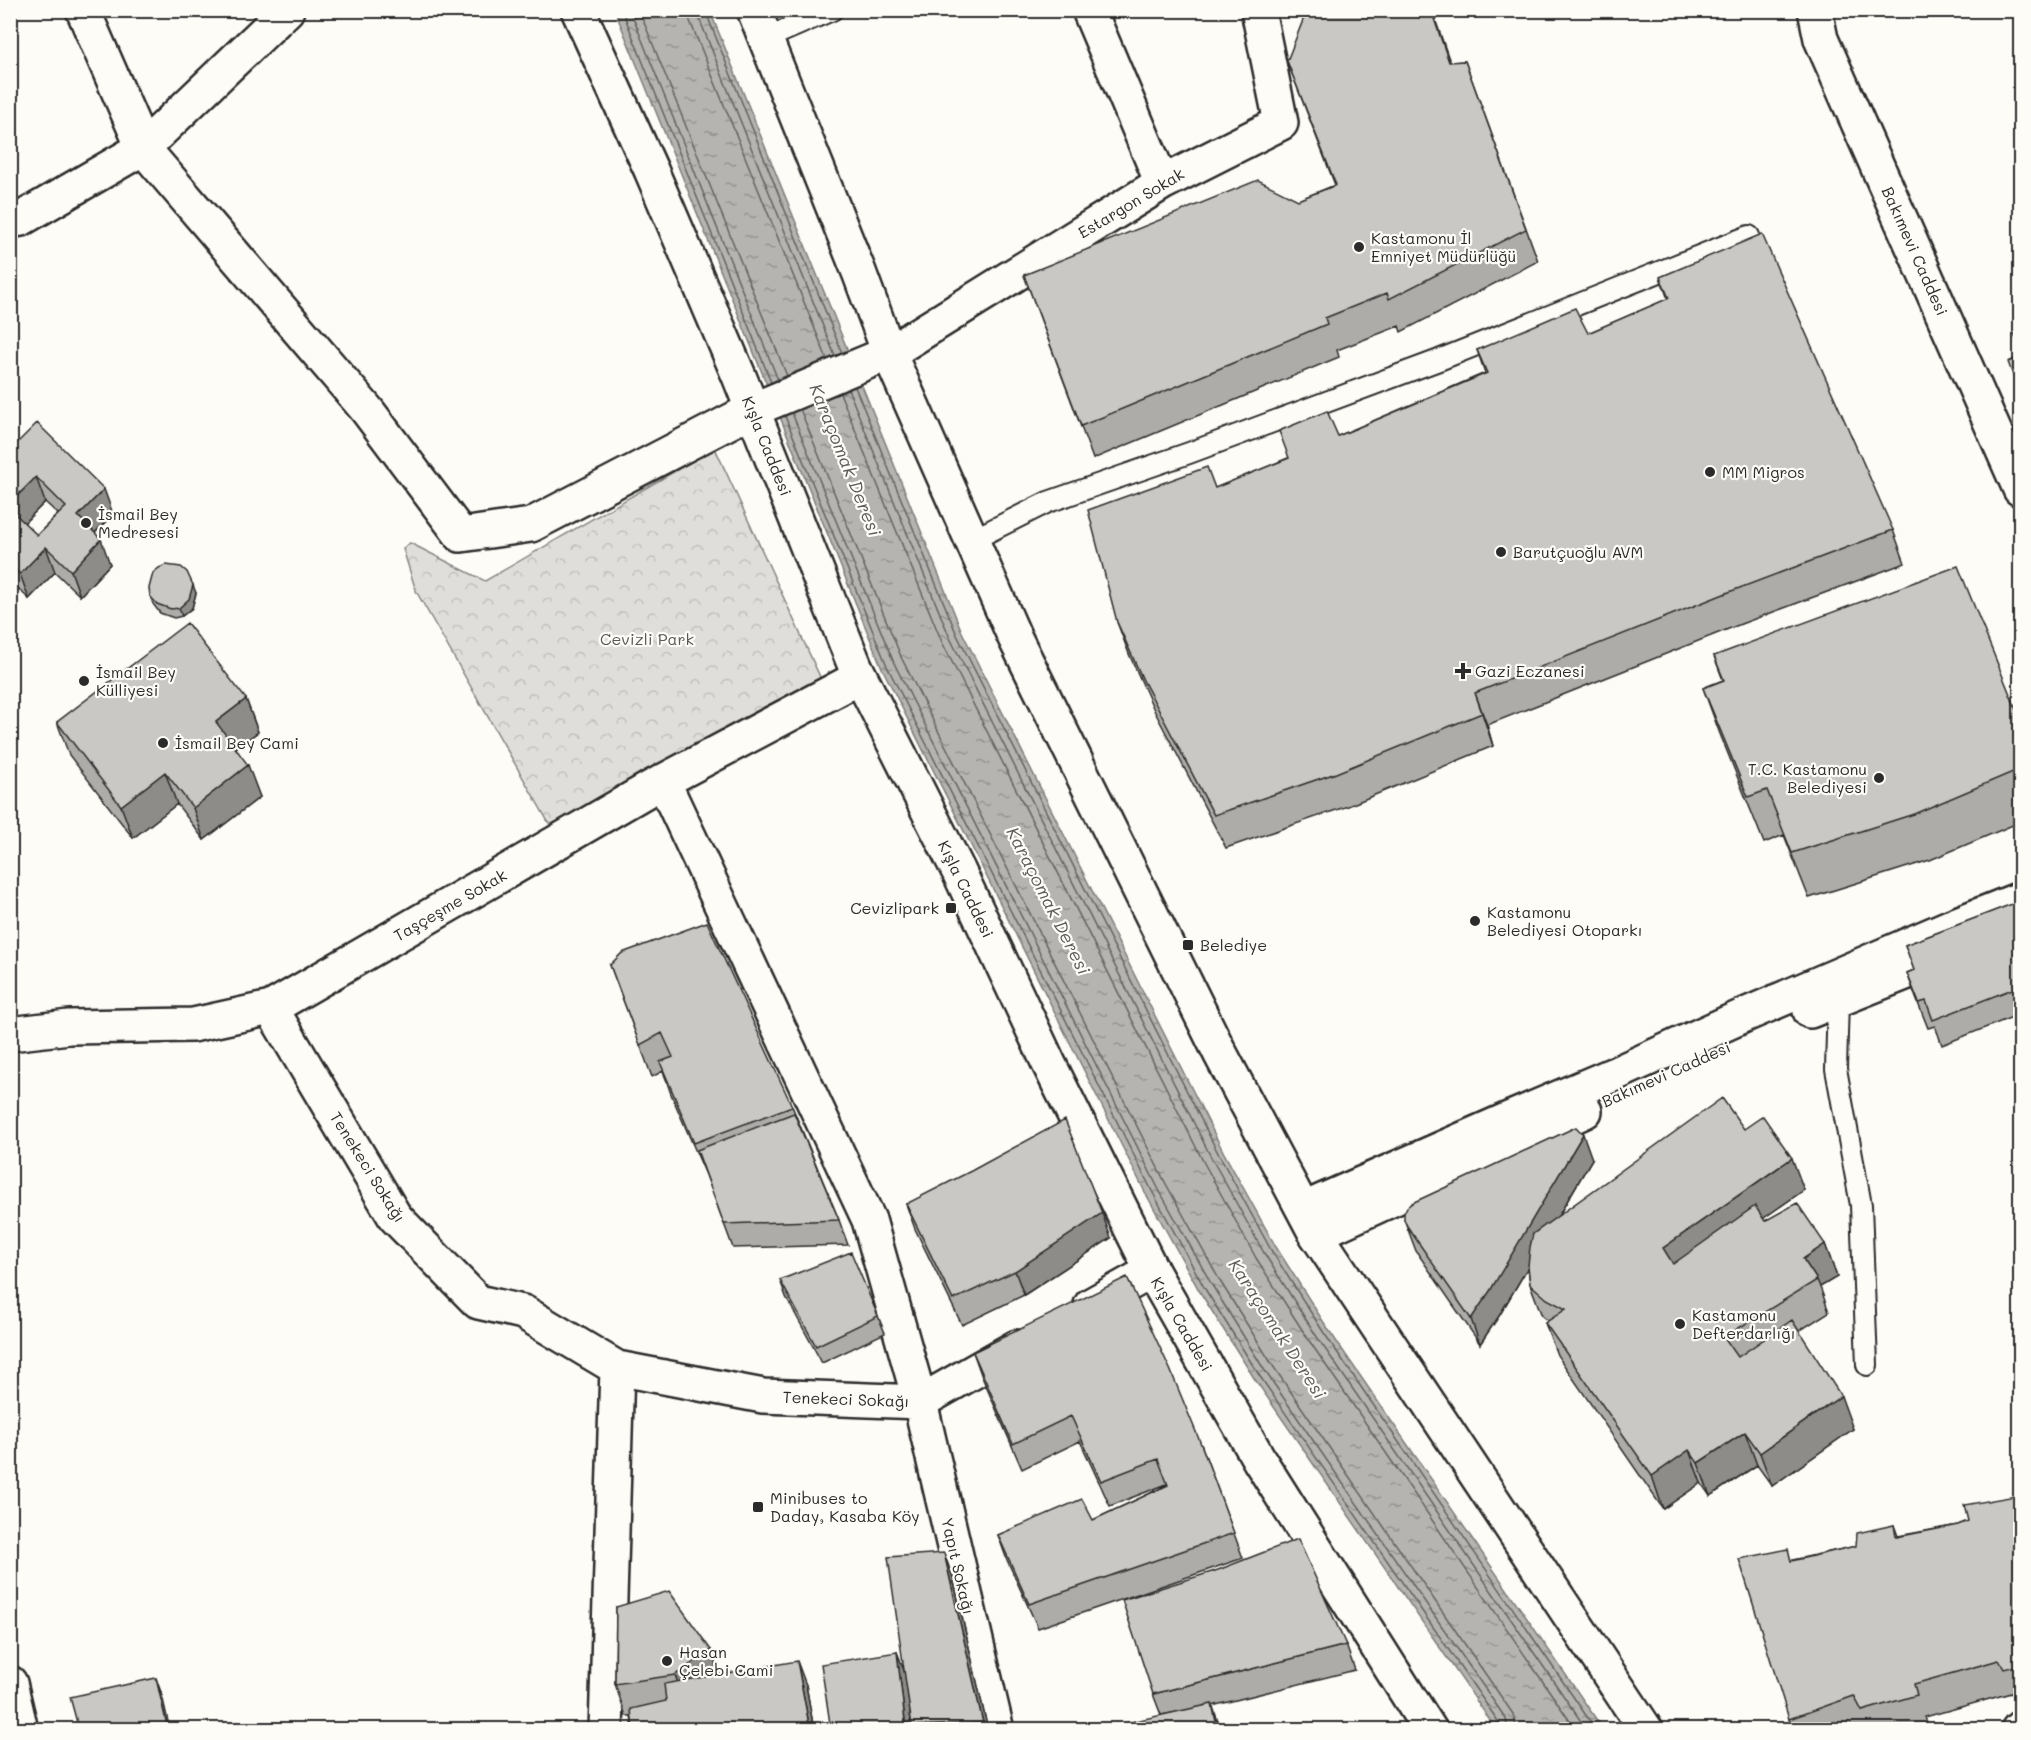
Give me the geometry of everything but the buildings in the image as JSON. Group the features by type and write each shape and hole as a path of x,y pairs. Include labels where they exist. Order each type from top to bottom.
{"street":[{"path":"83,10 143,148"},
{"path":"10,220 21,219 143,148 287,10"},
{"name":"Kışla Caddesi","path":"578,10 651,170 752,410 860,677 959,872 1049,1064 1152,1271 1260,1461 1430,1730"},
{"path":"1089,10 1162,183"},
{"name":"Estargon Sokak","path":"143,148 367,410 461,535 531,525 752,410 889,353 1162,183 1281,123 1258,10"},
{"name":"Bakımevi Caddesi","path":"1815,10 1821,39 2020,489"},
{"path":"759,25 859,272 889,353 1015,638 1220,1053 1310,1222 1646,1730"},
{"name":"Taşçeşme Sokak","path":"10,1034 69,1027 193,1025 271,1008 663,781 860,677"},
{"name":"Yapıt Sokağı","path":"663,781 869,1220 920,1401 997,1730"},
{"path":"1310,1222 1511,1118 1952,926 2020,899"},
{"name":"Bakımevi Caddesi","path":"1310,1222 1838,1000 2020,927"},
{"name":"Tenekeci Sokağı","path":"271,1008 396,1217 478,1302 523,1312 617,1368 763,1396 920,1401 1152,1271"},
{"path":"606,1730 617,1368"},
{"path":"10,1683 21,1730"}],"lane":[{"path":"759,25 832,10"},
{"path":"972,540 1048,502 1189,453 1439,360 1749,236"},
{"path":"1838,1000 1836,1068 1861,1205 1867,1365"}],"green space":[{"name":"Cevizli Park","path":"715,448 826,690 558,839 416,591 403,549 410,543 485,581"}],"water":[{"name":"Karaçomak Deresi","path":"615,11 710,11 962,632 1224,1153 1276,1247 1328,1329 1603,1729 1496,1729 1254,1378 1200,1292 1146,1194 882,668"}],"place":[{"name":"Kastamonu İl Emniyet Müdürlüğü","path":"1359,247"},
{"name":"MM Migros","path":"1710,472"},
{"name":"İsmail Bey Medresesi","path":"86,523"},
{"name":"Barutçuoğlu AVM","path":"1501,552"},
{"name":"Gazi Eczanesi","path":"1463,671"},
{"name":"İsmail Bey Külliyesi","path":"84,681"},
{"name":"İsmail Bey Cami","path":"163,743"},
{"name":"T.C. Kastamonu Belediyesi","path":"1879,778"},
{"name":"Cevizlipark","path":"951,908"},
{"name":"Kastamonu Belediyesi Otoparkı","path":"1475,921"},
{"name":"Belediye","path":"1188,945"},
{"name":"Kastamonu Defterdarlığı","path":"1680,1324"},
{"name":"Minibuses to Daday, Kasaba Köy","path":"758,1507"},
{"name":"Hasan Çelebi Cami","path":"667,1661"}]}
